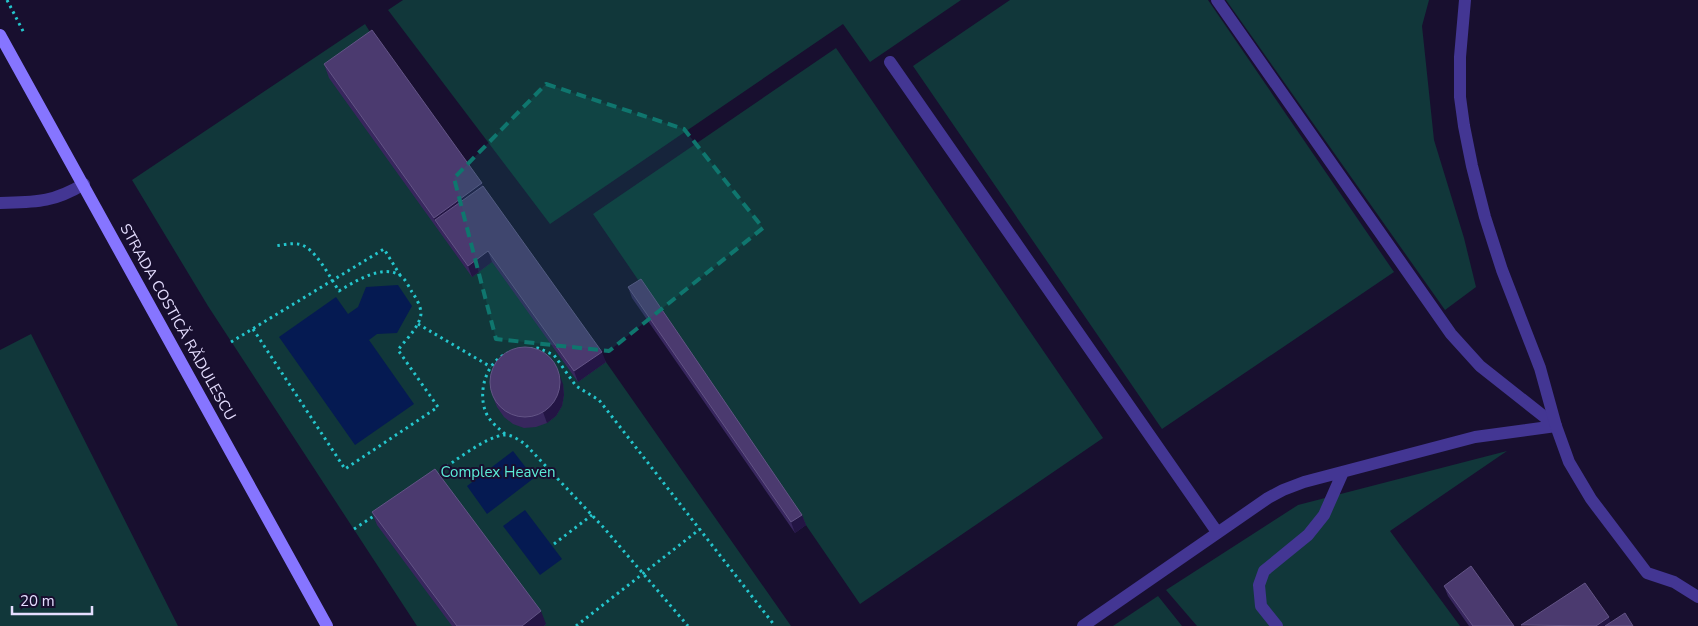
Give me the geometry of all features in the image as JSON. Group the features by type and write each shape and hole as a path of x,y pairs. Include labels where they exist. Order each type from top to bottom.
{"street":[{"path":"1217,0 1451,334 1480,366 1556,426"},
{"path":"1465,0 1460,57 1460,97 1468,148 1485,217 1502,270 1540,368 1556,426 1569,462 1591,499 1647,572 1674,582 1698,597"},
{"name":"STRADA COSTICĂ RĂDULESCU","path":"0,35 328,626"},
{"path":"890,62 1217,532"},
{"path":"0,203 39,202 66,195 84,184"},
{"path":"1083,626 1217,532 1283,490 1304,482 1475,437 1556,426"},
{"path":"1277,626 1261,606 1259,585 1264,571 1308,534 1324,515 1343,472"}],"path":[{"path":"275,246 300,244 311,251 339,291 369,274 388,272 400,276"},
{"path":"231,342 384,249 400,276 408,284 421,312 418,324 398,350 438,407 345,469 254,329"},
{"path":"418,324 491,367"},
{"path":"688,626 592,515 525,444 504,434 493,424 485,411 482,396 484,381 491,367 504,355 520,348 538,348 554,355 576,386 599,400 775,626"},
{"path":"432,477 488,440 504,434"},
{"path":"354,529 377,513"},
{"path":"554,544 592,515"},
{"path":"576,626 700,529"}],"highlighted area":[{"path":"546,84 684,129 763,228 609,351 496,339 454,178"}],"green space":[{"path":"403,0 961,0 870,62 843,24 550,224 388,10"},
{"path":"1010,0 1208,0 1394,272 1162,429 913,66"},
{"path":"1226,0 1429,0 1422,26 1434,140 1464,238 1476,287 1445,310"},
{"name":"Complex Heaven","path":"365,24 791,626 417,626 208,306 132,180"},
{"path":"836,48 1103,438 860,604 593,214"},
{"path":"31,334 178,626 0,626 0,350"},
{"path":"1507,451 1390,531 1460,626 1197,626 1166,590 1298,505"},
{"path":"1158,596 1182,626 1113,626"}],"shaded area":[{"path":"398,285 412,306 397,333 377,334 369,340 414,404 355,445 279,337 336,297 348,314 358,307 366,287"},
{"path":"513,451 534,478 487,514 467,486"},
{"path":"525,510 562,559 540,575 503,526"}],"building":[{"path":"372,30 482,183 434,218 324,64"},
{"path":"483,186 602,352 574,371 488,251 468,266 435,220"},
{"path":"641,279 802,515 791,522 628,287"},
{"path":"525,347 544,353 554,363 560,382 554,401 544,411 525,417 506,411 496,401 490,382 496,363 506,353"},
{"path":"435,469 541,611 522,626 457,626 372,512"},
{"path":"1471,566 1514,626 1473,626 1444,586"},
{"path":"1585,583 1609,617 1596,626 1521,625"},
{"path":"1625,613 1633,626 1605,626"}]}
